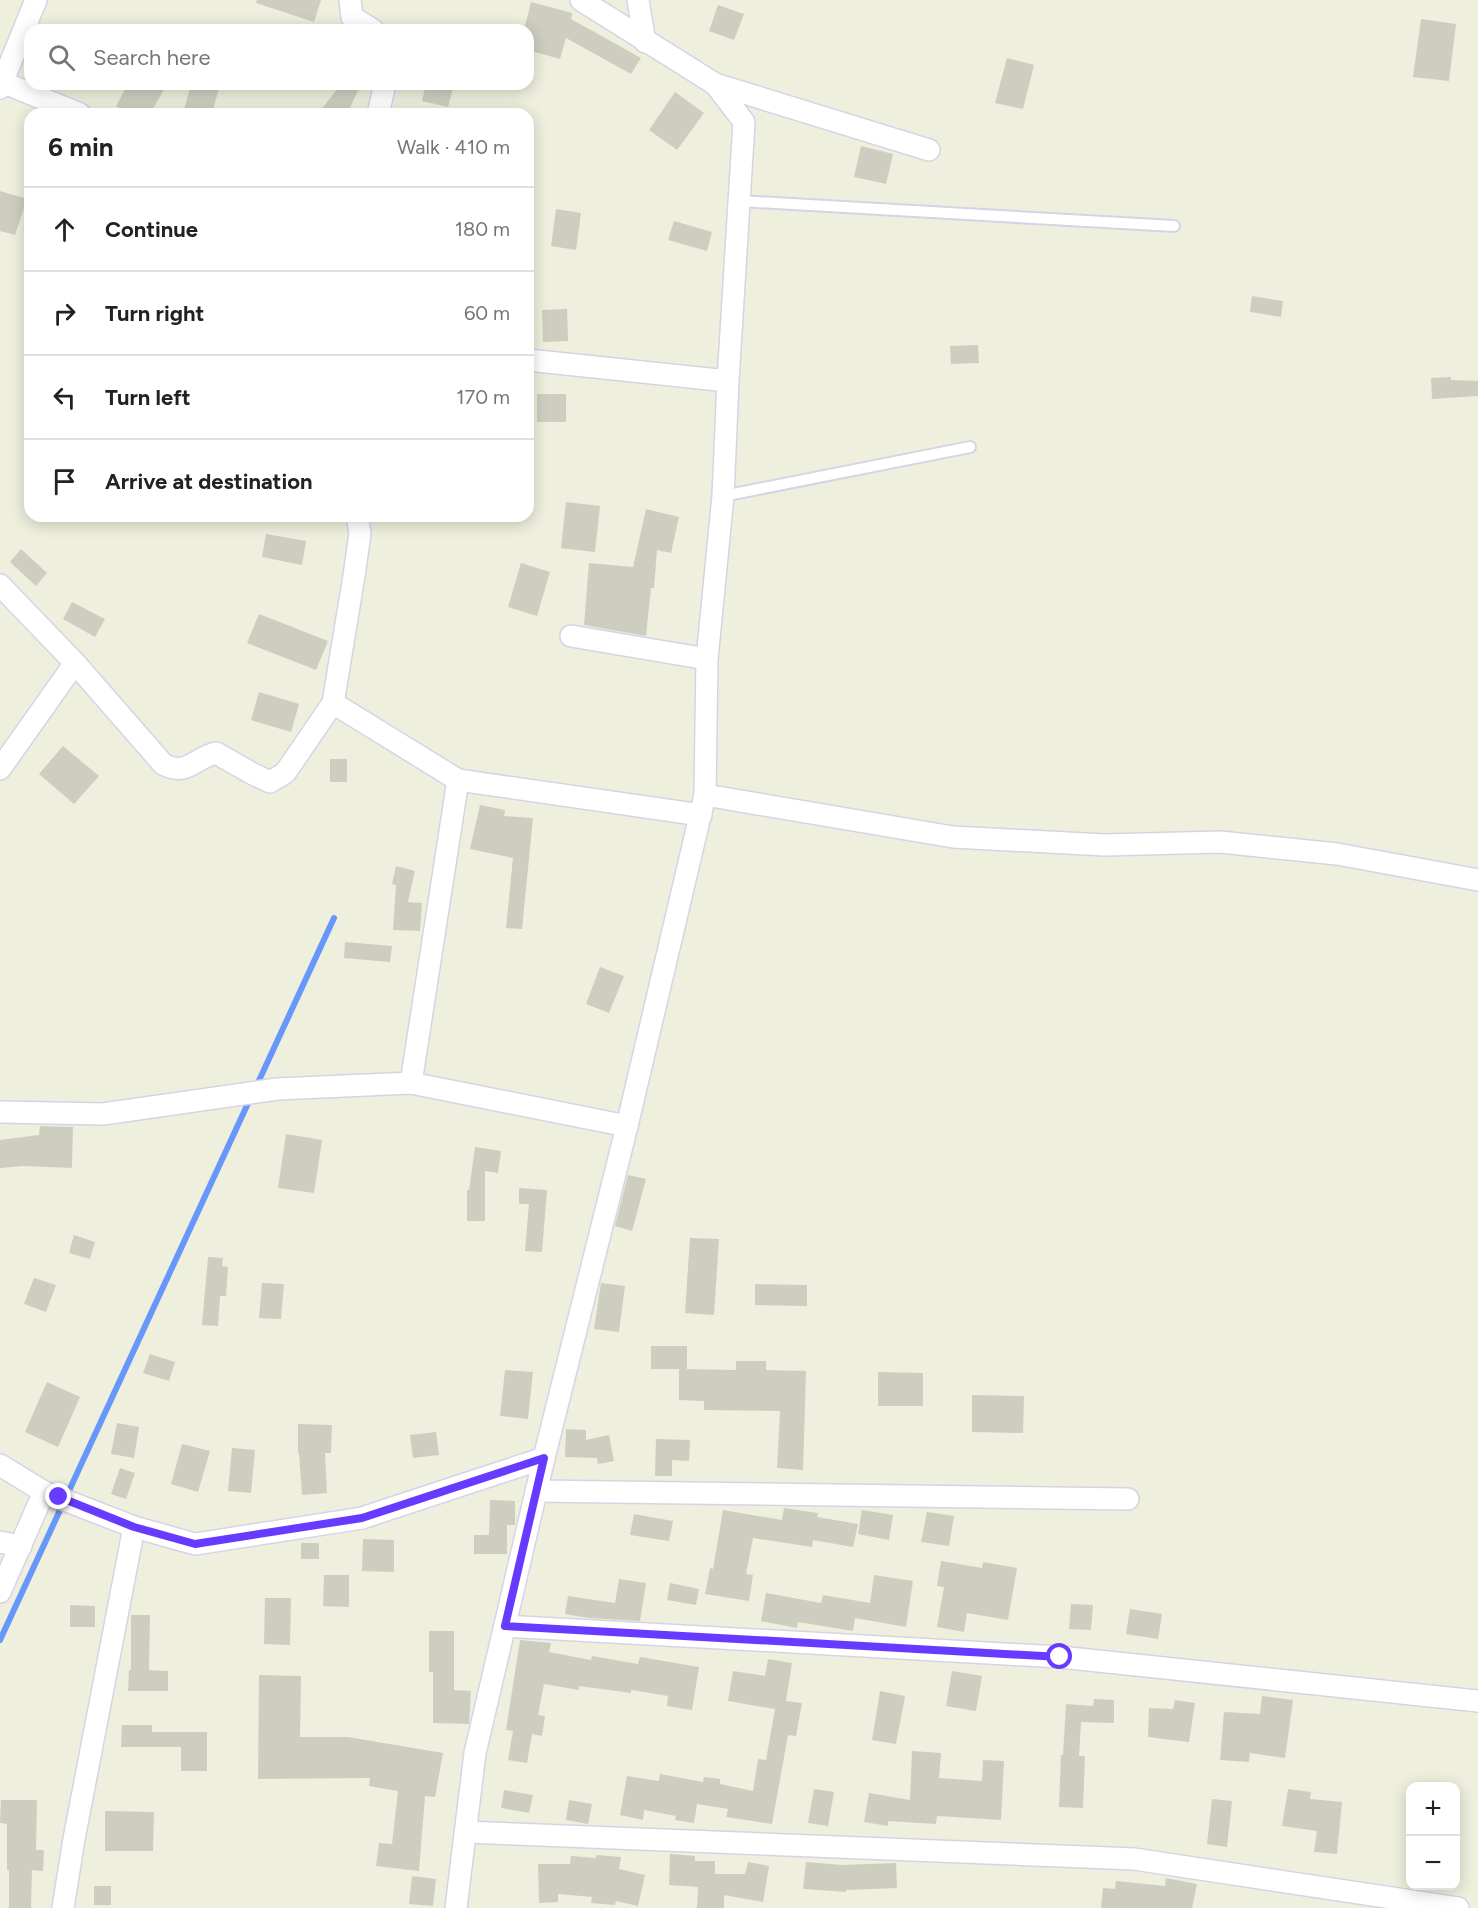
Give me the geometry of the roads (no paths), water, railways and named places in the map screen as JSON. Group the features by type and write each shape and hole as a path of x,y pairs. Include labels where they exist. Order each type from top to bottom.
{"street":[{"path":"26,24 36,0"},
{"path":"350,0 352,17 363,24"},
{"path":"581,0 715,84 929,150"},
{"path":"638,0 645,42"},
{"path":"24,29 1,85 64,108"},
{"path":"456,1908 475,1753 536,1491 627,1126 703,805 707,659 723,496 744,122 715,84"},
{"path":"379,108 384,90"},
{"path":"534,361 728,381"},
{"path":"0,585 75,663 163,764 174,770 187,767 207,755 216,753 270,782 285,773 333,704 360,533 358,522"},
{"path":"571,636 707,659"},
{"path":"0,769 75,663"},
{"path":"333,704 458,780 703,805 953,837 1105,845 1220,842 1337,854 1478,880"},
{"path":"411,1083 458,780"},
{"path":"0,1112 102,1114 277,1089 411,1083 627,1126"},
{"path":"0,1465 60,1498 134,1527 195,1544 362,1518 544,1458"},
{"path":"536,1491 1128,1499"},
{"path":"0,1592 21,1546 60,1498"},
{"path":"63,1908 76,1827 134,1527"},
{"path":"0,1542 21,1546"},
{"path":"505,1626 1060,1657 1478,1701"},
{"path":"465,1832 1134,1859 1458,1908"}],"lane":[{"path":"740,201 1174,226"},
{"path":"723,496 970,447"}],"waterway":[{"path":"256,1087 334,918"},
{"path":"0,1640 250,1099"}]}
